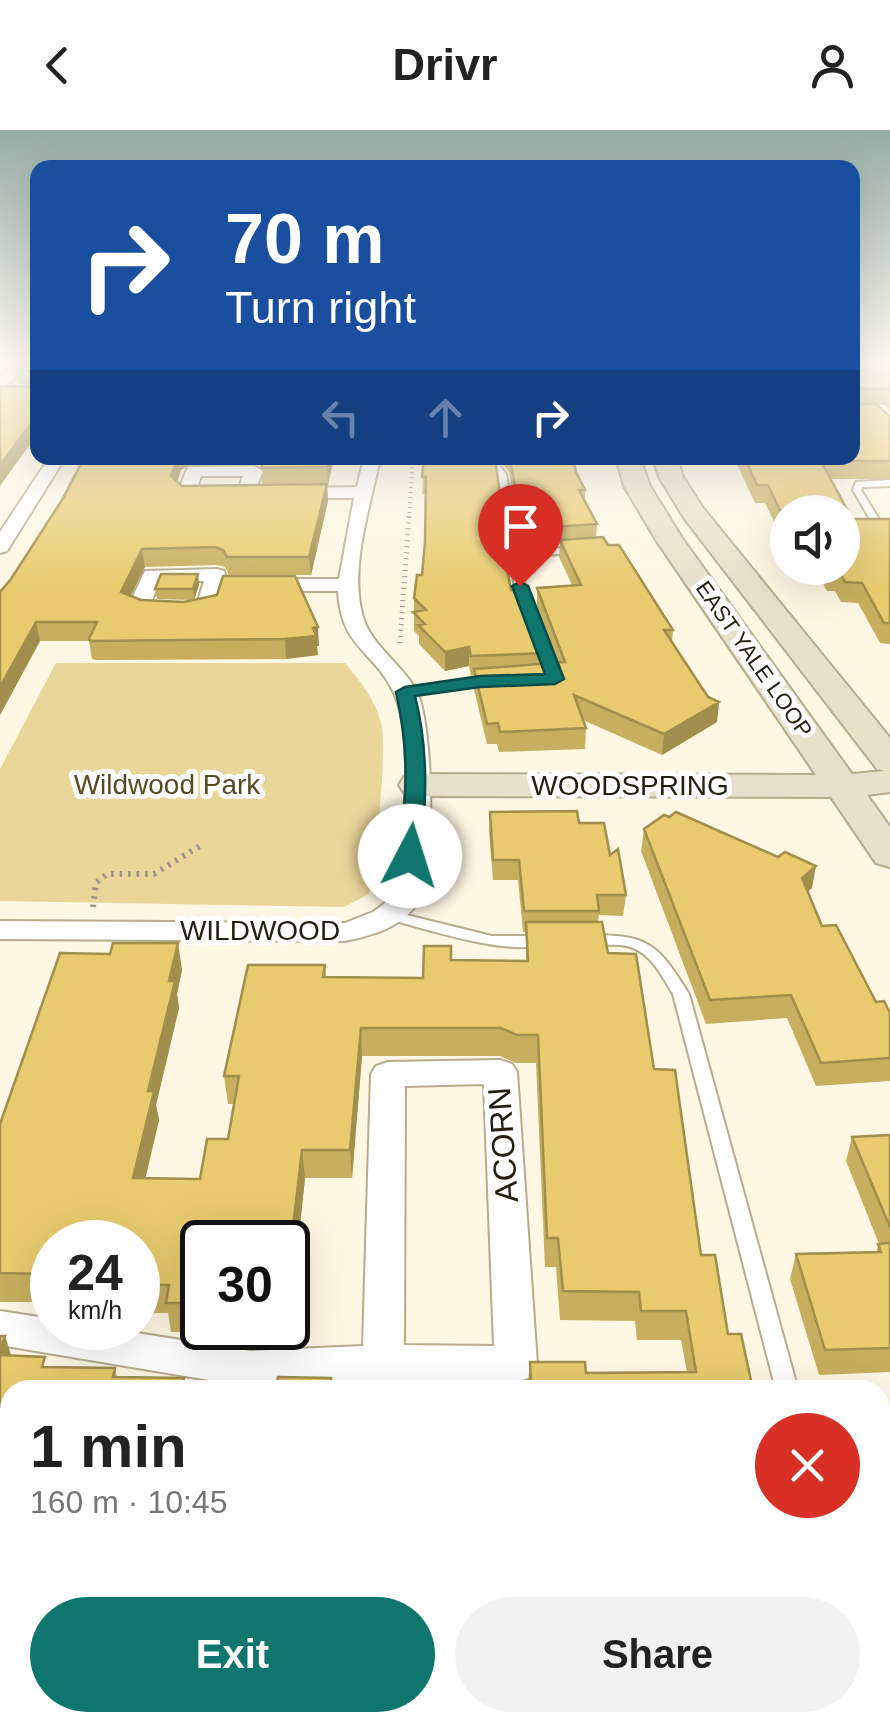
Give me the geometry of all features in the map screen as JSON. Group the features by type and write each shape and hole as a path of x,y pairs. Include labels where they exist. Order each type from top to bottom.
{"main road":[{"name":"EAST YALE LOOP","path":"630,465 638,486 670,540 890,855"},
{"name":"EAST YALE LOOP","path":"667,465 692,512 890,760"},
{"name":"WOODSPRING","path":"417,784 843,786 890,781"},
{"name":"WOODSPRING","path":"843,786 890,796"}],"street":[{"path":"0,547 53,465"},
{"path":"371,465 349,585 350,611 360,637 405,692 415,726 417,784 407,892 403,904 390,915"},
{"path":"246,494 366,492"},
{"path":"213,585 349,585"},
{"name":"WILDWOOD","path":"0,930 345,932 390,915"},
{"name":"ACORN","path":"0,1328 251,1369 383,1363 516,1364 500,1072 388,1074 383,1363"}],"lane":[{"path":"495,465 502,474 520,586 555,679 536,680"},
{"path":"890,484 859,484 857,490 878,526 890,530"},
{"path":"512,554 586,550"},
{"path":"405,692 499,681"},
{"path":"390,915 492,941 612,940 643,944 656,952 681,994 784,1380"}],"path":[{"path":"394,646 401,642 413,465"},
{"path":"93,909 96,883 108,874 154,874 203,844"}],"green space":[{"name":"Wildwood Park","path":"56,663 345,663 375,706 383,737 380,807 369,894 344,907 0,901 0,769"}],"building":[{"path":"0,439 20,439 0,465"},
{"path":"860,439 890,439 890,461 860,461"},
{"path":"80,465 175,465 171,476 182,486 327,484 309,557 227,557 215,547 142,549 121,592 141,600 184,602 217,595 223,576 295,576 318,627 313,628 316,636 92,641 89,639 97,622 36,622 0,687 0,592 62,500"},
{"path":"262,465 327,465 327,467 261,468"},
{"path":"423,465 496,465 504,521 498,522 511,590 519,589 544,653 471,656 469,647 445,652 418,625 425,624 413,612 426,610 414,598 417,575 422,575 425,542 426,477 422,477"},
{"path":"511,465 574,465 585,490 579,490 597,524 553,527 548,518 521,520"},
{"path":"748,465 823,465 839,495 773,495 768,485 757,485"},
{"path":"860,519 890,519 890,623 884,623 862,583"},
{"path":"603,537 608,545 619,545 673,630 664,630 708,697 719,702 664,734 574,695 586,728 500,732 498,723 487,724 474,669 565,662 537,588 581,585 560,540"},
{"path":"161,574 198,574 193,589 155,589"},
{"path":"577,811 579,823 604,823 610,855 618,849 626,895 597,895 599,911 524,911 519,860 493,860 490,812"},
{"path":"676,812 778,857 785,852 816,866 802,878 822,926 836,925 876,1002 884,1001 890,1013 890,1058 821,1063 791,995 710,1000 644,829"},
{"path":"526,922 602,922 608,953 636,954 654,1069 675,1070 701,1255 715,1255 728,1334 741,1334 751,1380 531,1380 530,1362 585,1362 586,1373 696,1372 686,1311 641,1311 639,1292 563,1291 558,1238 547,1238 538,1035 517,1035 501,1028 361,1028 350,1150 302,1150 294,1220 180,1220 180,1303 166,1303 169,1285 160,1285 160,1220 30,1220 30,1274 0,1273 0,1124 60,953 110,954 113,943 178,943 169,981 175,981 148,1091 154,1091 133,1178 200,1179 207,1139 228,1139 239,1076 224,1076 248,965 325,965 323,977 423,978 424,946 451,946 451,960 528,961"},
{"path":"890,1135 890,1227 852,1137"},
{"path":"890,1243 890,1348 825,1350 796,1254 881,1252 878,1244"},
{"path":"0,1355 45,1357 42,1367 115,1368 113,1377 184,1378 184,1380 0,1380"},
{"path":"278,1377 331,1378 331,1380 278,1380"}],"route":[{"path":"410,856 417,784 416,738 414,715 405,692 480,682 555,679 520,586"}]}
